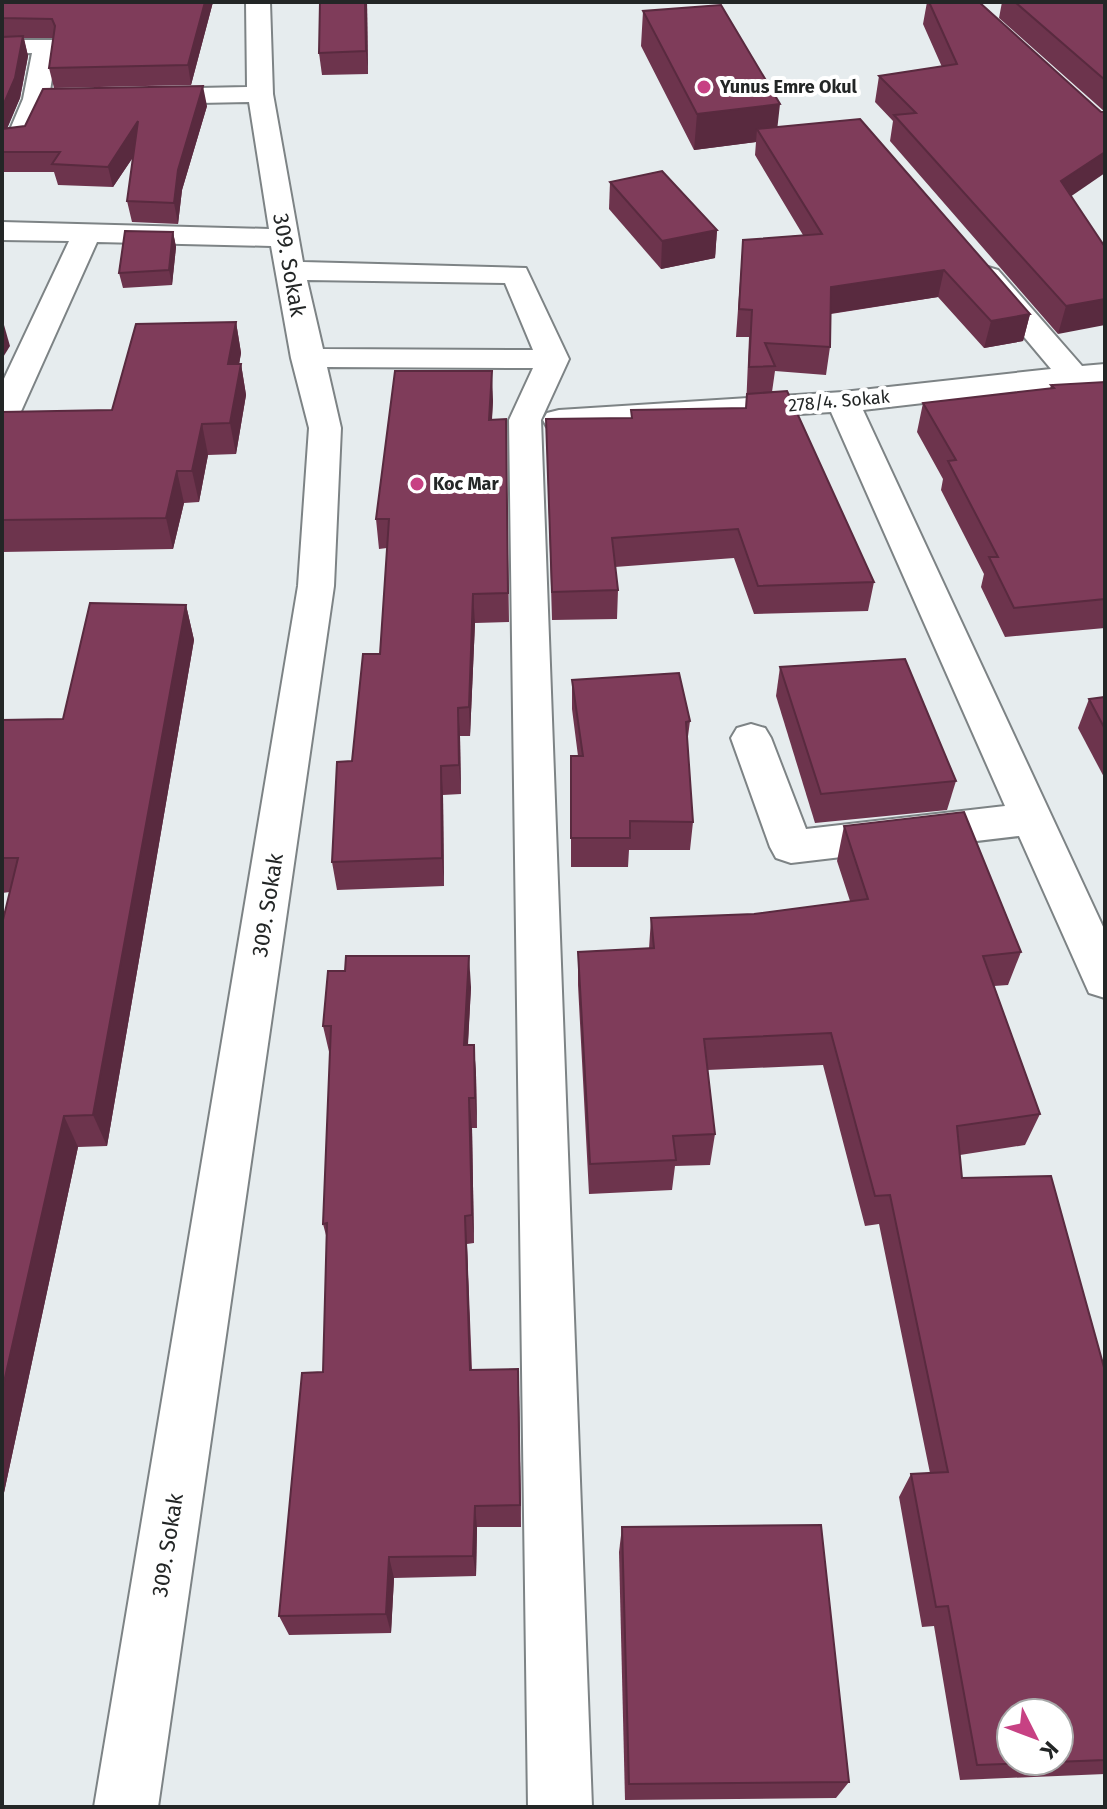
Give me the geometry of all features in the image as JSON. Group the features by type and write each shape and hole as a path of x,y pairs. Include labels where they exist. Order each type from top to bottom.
{"street":[{"name":"309. Sokak","path":"126,1807 316,586 325,428 307,358 260,94 258,2"},
{"path":"2,47 45,45 36,99 19,139 2,140"},
{"path":"36,99 260,94"},
{"path":"2,231 86,235 516,274 553,359 525,420 560,1807"},
{"path":"2,418 86,235"},
{"path":"973,260 1089,374"},
{"path":"307,358 553,359"},
{"name":"278/4. Sokak","path":"525,420 591,420 843,402 1089,374"},
{"path":"843,402 1105,980"},
{"path":"751,738 791,847 1031,819"}],"building":[{"path":"2,2 205,2 188,65 49,68 55,26 52,19 2,18"},
{"path":"320,2 365,2 366,51 319,53"},
{"path":"929,2 979,2 1101,112 1105,112 1105,152 1061,181 1105,247 1105,299 1066,306 894,115 916,113 879,76 957,64"},
{"path":"1015,2 1105,2 1105,80"},
{"path":"721,5 780,104 697,114 643,11"},
{"path":"23,36 15,78 2,108 2,37"},
{"path":"203,86 178,170 174,203 127,201 138,121 108,167 52,164 60,152 2,152 2,129 25,126 43,89"},
{"path":"860,119 1030,314 991,321 944,270 831,287 830,347 765,343 775,366 749,367 752,310 739,309 743,240 822,234 757,129"},
{"path":"662,171 717,230 662,241 610,182"},
{"path":"125,231 173,232 169,270 119,273"},
{"path":"236,322 228,364 241,364 230,423 202,424 192,471 177,471 166,518 2,520 2,412 112,410 136,324"},
{"path":"395,371 492,371 489,420 506,419 508,593 473,594 469,707 458,708 459,765 441,766 442,858 332,862 337,762 352,761 363,654 380,654 389,519 376,519"},
{"path":"1105,382 1105,599 1014,608 989,557 998,557 948,461 956,460 923,403 1054,388 1051,385"},
{"path":"787,391 874,582 758,586 738,529 612,538 618,590 552,592 546,419 632,418 631,410 746,408 747,394"},
{"path":"90,603 186,605 93,1115 64,1116 2,1391 2,924 18,858 2,858 2,720 63,719"},
{"path":"905,659 956,781 821,794 780,667"},
{"path":"679,673 690,721 686,722 693,822 630,821 630,838 571,838 571,756 583,756 572,680"},
{"path":"1105,697 1105,729 1089,699"},
{"path":"964,812 1021,952 983,956 1040,1114 957,1126 962,1178 1051,1176 1105,1371 1105,1760 1075,1761 1075,1697 995,1697 995,1764 977,1765 948,1606 936,1607 911,1474 948,1472 890,1195 875,1196 831,1033 704,1039 715,1134 673,1136 676,1160 590,1164 578,952 654,948 651,918 754,914 868,899 844,826"},
{"path":"346,956 469,956 464,1045 474,1045 475,1098 469,1098 472,1215 465,1216 470,1370 518,1369 520,1505 475,1506 473,1556 389,1557 386,1614 279,1616 302,1373 323,1372 327,1223 323,1224 331,1026 323,1026 328,971 345,971"},
{"path":"821,1525 849,1782 629,1784 622,1527"}],"place":[{"name":"Yunus Emre Okul","path":"704,87"},
{"name":"Koc Mar","path":"417,484"}]}
